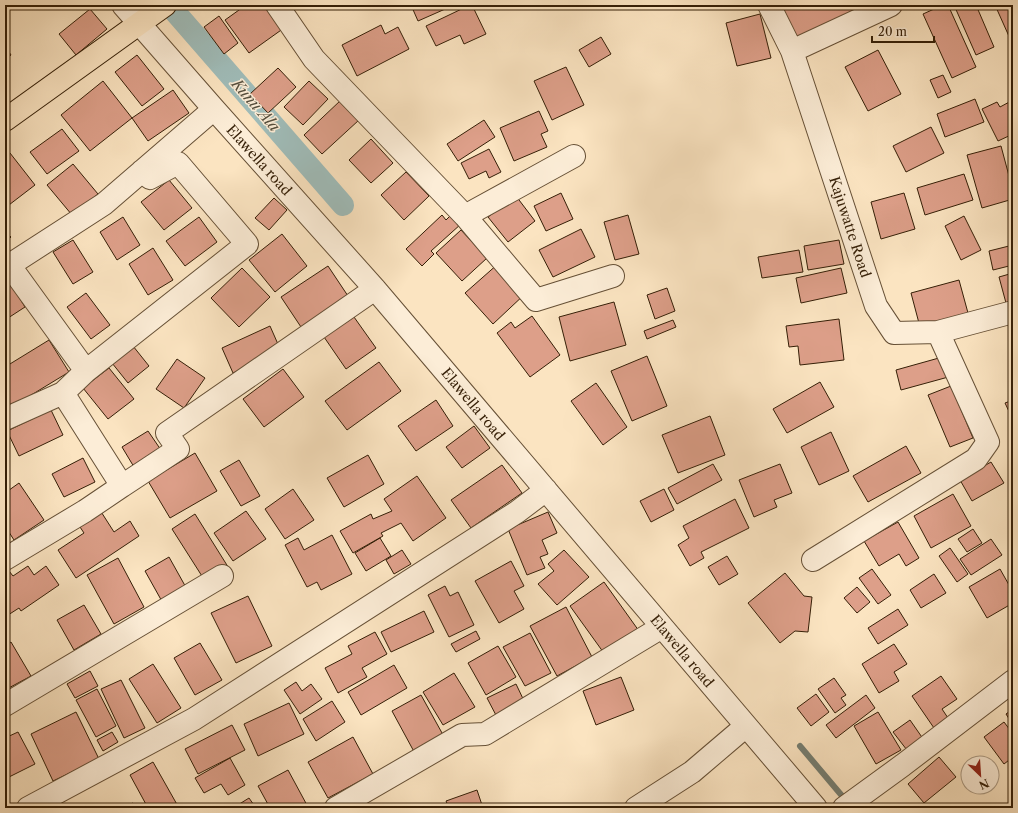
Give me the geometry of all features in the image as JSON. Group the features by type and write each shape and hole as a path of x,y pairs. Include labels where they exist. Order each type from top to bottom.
{"main road":[{"path":"5,120 164,5"}],"street":[{"name":"Elawella road","path":"123,5 375,289 816,808"},
{"path":"276,5 314,59 465,216 536,300 613,276"},
{"name":"Kajuwatte Road","path":"769,5 792,51 876,306 894,333 938,332 1013,312"},
{"path":"792,51 891,5"},
{"path":"86,372 7,267 104,204 214,109"},
{"path":"465,216 574,156"},
{"path":"5,419 63,392 247,244 178,163 150,178 142,171"},
{"path":"5,559 85,511 178,449 167,433 375,289"},
{"path":"813,560 976,459 988,442 938,332"},
{"path":"63,392 122,486"},
{"path":"28,808 194,719 517,512 546,490"},
{"path":"5,705 222,576"},
{"path":"336,808 462,735 485,734 662,627"},
{"path":"844,808 903,766 1013,681"},
{"path":"636,808 692,772 746,726"}],"building":[{"path":"246,5 268,5 284,28 249,53 225,20"},
{"path":"411,5 452,5 452,6 418,21"},
{"path":"472,5 486,34 464,44 460,35 436,46 426,26"},
{"path":"780,5 872,5 795,40"},
{"path":"943,5 948,5 976,67 952,78 923,14"},
{"path":"954,5 976,5 994,47 976,55"},
{"path":"995,5 1013,5 1013,43 1012,43"},
{"path":"90,9 107,29 76,55 59,34"},
{"path":"760,14 771,58 737,66 726,23"},
{"path":"219,16 238,43 224,54 204,27"},
{"path":"381,25 385,34 398,27 409,49 357,76 342,45"},
{"path":"601,37 611,54 589,67 579,50"},
{"path":"5,46 11,55 5,60"},
{"path":"878,50 901,94 868,111 845,67"},
{"path":"137,55 164,89 142,106 115,72"},
{"path":"566,67 584,105 552,120 534,81"},
{"path":"278,68 296,87 268,113 250,94"},
{"path":"943,75 951,92 938,98 930,80"},
{"path":"103,81 132,118 90,151 61,115"},
{"path":"309,81 328,99 303,125 284,107"},
{"path":"173,90 189,113 148,141 132,118"},
{"path":"975,99 984,122 945,137 937,114"},
{"path":"341,100 359,120 322,154 304,135"},
{"path":"1013,100 1013,134 998,141 982,109 997,102 1000,107"},
{"path":"539,111 548,131 541,134 547,147 514,161 500,128"},
{"path":"484,120 495,137 458,161 447,144"},
{"path":"931,127 944,153 906,172 893,146"},
{"path":"62,129 79,151 47,174 30,152"},
{"path":"371,139 393,163 371,183 349,160"},
{"path":"1001,146 1013,191 1013,199 982,208 967,155"},
{"path":"489,149 501,172 489,178 486,171 469,179 461,163"},
{"path":"10,153 35,185 5,208 5,157"},
{"path":"73,164 98,194 72,215 47,185"},
{"path":"406,172 429,196 404,220 381,195"},
{"path":"964,174 973,200 925,215 917,188"},
{"path":"169,180 192,208 164,230 141,202"},
{"path":"561,193 573,219 546,231 534,206"},
{"path":"904,193 915,229 881,239 871,202"},
{"path":"516,196 535,221 508,242 488,217"},
{"path":"274,198 287,210 269,230 255,218"},
{"path":"452,214 461,224 431,251 434,254 422,266 406,249 442,215 446,220"},
{"path":"628,215 639,254 615,260 604,222"},
{"path":"964,216 981,250 961,260 945,226"},
{"path":"123,217 140,245 117,260 100,232"},
{"path":"199,217 217,242 185,266 166,241"},
{"path":"581,229 595,257 553,277 539,250"},
{"path":"461,230 487,258 462,281 436,253"},
{"path":"5,231 11,237 5,243"},
{"path":"282,234 307,266 275,292 249,260"},
{"path":"73,240 93,272 73,284 53,252"},
{"path":"839,240 844,264 808,270 804,246"},
{"path":"1013,245 1013,265 993,270 989,251"},
{"path":"153,248 173,280 148,295 129,264"},
{"path":"799,250 803,272 762,278 758,257"},
{"path":"499,263 526,293 493,324 465,293"},
{"path":"328,266 348,296 301,327 281,297"},
{"path":"242,268 270,297 239,327 211,298"},
{"path":"841,268 847,293 801,303 796,278"},
{"path":"1013,273 1013,301 1006,303 999,277"},
{"path":"7,278 25,307 5,320 5,279"},
{"path":"959,280 968,313 920,327 911,293"},
{"path":"667,288 675,311 655,319 647,295"},
{"path":"86,293 110,325 91,339 67,307"},
{"path":"614,302 626,345 570,361 559,317"},
{"path":"532,316 560,355 530,377 497,333 511,322 515,328"},
{"path":"354,317 376,348 346,369 324,337"},
{"path":"839,319 844,360 800,365 798,346 789,347 786,326"},
{"path":"673,320 676,327 647,339 644,331"},
{"path":"270,326 281,351 233,373 222,348"},
{"path":"49,340 69,372 5,411 5,367"},
{"path":"133,346 149,366 128,383 112,363"},
{"path":"647,356 667,406 632,421 611,371"},
{"path":"946,356 952,376 901,390 896,370"},
{"path":"177,359 205,378 184,408 156,389"},
{"path":"379,362 401,391 347,430 325,401"},
{"path":"109,368 134,399 108,419 83,388"},
{"path":"283,369 304,397 264,427 243,399"},
{"path":"820,382 834,407 787,433 773,409"},
{"path":"596,383 627,427 603,445 571,401"},
{"path":"951,386 973,438 950,447 928,395"},
{"path":"436,400 453,426 416,451 398,426"},
{"path":"1013,400 1013,420 1005,403"},
{"path":"51,410 63,435 19,456 7,431"},
{"path":"710,416 725,455 678,473 662,435"},
{"path":"474,426 490,448 462,468 446,447"},
{"path":"148,431 161,450 134,467 122,447"},
{"path":"831,432 849,471 819,485 801,447"},
{"path":"906,446 921,473 868,502 853,476"},
{"path":"195,453 217,491 170,518 148,481"},
{"path":"368,455 384,484 344,507 327,478"},
{"path":"83,458 95,482 64,497 52,474"},
{"path":"239,460 260,496 241,506 220,471"},
{"path":"991,462 1004,483 972,501 960,480"},
{"path":"713,464 722,480 677,504 668,488"},
{"path":"780,464 792,493 774,500 777,507 754,517 739,480"},
{"path":"502,465 522,493 471,528 451,500"},
{"path":"417,476 446,518 413,541 401,523 381,533 383,536 353,553 340,531 371,514 373,519 392,511 384,499"},
{"path":"19,483 44,520 14,540 5,526 5,493"},
{"path":"293,489 314,520 285,539 265,509"},
{"path":"664,489 674,510 651,522 640,501"},
{"path":"953,494 971,526 931,548 914,516"},
{"path":"735,499 749,528 701,552 704,558 690,566 678,545 689,538 683,526"},
{"path":"98,507 114,532 130,521 139,536 76,578 58,550 84,533 76,521"},
{"path":"246,511 266,539 233,561 214,533"},
{"path":"548,512 557,533 542,540 548,554 540,557 545,568 527,575 508,529"},
{"path":"195,514 230,570 207,584 172,529"},
{"path":"898,522 919,558 906,566 899,554 879,566 864,541"},
{"path":"973,529 982,543 967,552 958,539"},
{"path":"332,535 352,574 321,590 317,582 307,587 285,545 298,538 304,550"},
{"path":"380,538 391,556 366,571 355,553"},
{"path":"991,539 1002,555 971,575 960,559"},
{"path":"950,548 968,574 957,582 939,556"},
{"path":"402,550 411,564 394,574 386,560"},
{"path":"564,550 589,577 557,605 538,584 554,571 548,564"},
{"path":"727,556 738,574 719,585 708,567"},
{"path":"169,557 188,591 164,605 145,571"},
{"path":"118,558 144,607 114,624 87,575"},
{"path":"511,561 524,586 514,591 524,609 499,623 475,581"},
{"path":"28,566 34,575 46,566 59,585 21,611 19,608 5,617 5,573 9,571 13,576"},
{"path":"872,569 891,595 878,604 859,578"},
{"path":"1000,569 1013,592 1013,603 987,618 969,587"},
{"path":"785,573 804,596 812,597 808,632 795,631 780,643 748,603"},
{"path":"934,574 946,593 921,608 910,590"},
{"path":"604,582 639,631 606,656 570,606"},
{"path":"445,586 450,596 458,592 474,625 449,637 428,595"},
{"path":"857,587 870,602 857,613 844,598"},
{"path":"248,596 272,646 236,663 211,613"},
{"path":"84,605 101,634 74,650 57,620"},
{"path":"566,607 592,657 557,676 530,626"},
{"path":"898,609 908,625 878,644 868,628"},
{"path":"424,611 434,632 391,652 381,632"},
{"path":"476,631 480,639 456,652 451,644"},
{"path":"375,632 387,654 362,668 367,677 338,693 325,668 352,654 348,646"},
{"path":"530,633 551,673 525,686 503,647"},
{"path":"11,642 31,676 5,690 5,646"},
{"path":"200,643 222,680 195,695 174,658"},
{"path":"894,644 907,664 894,672 899,681 879,693 862,664"},
{"path":"498,646 516,677 486,695 468,663"},
{"path":"153,664 181,708 157,723 129,679"},
{"path":"394,665 407,688 361,715 348,692"},
{"path":"90,671 98,686 75,698 67,684"},
{"path":"454,673 475,707 443,725 423,692"},
{"path":"941,676 957,699 942,709 948,718 934,728 912,696"},
{"path":"621,677 634,710 596,725 583,691"},
{"path":"834,678 846,695 841,698 846,705 835,713 818,689"},
{"path":"121,680 145,728 124,738 101,689"},
{"path":"296,682 302,691 311,684 322,699 300,714 284,690"},
{"path":"516,684 526,705 498,719 487,698"},
{"path":"97,689 116,726 96,737 76,700"},
{"path":"816,694 829,712 811,726 797,708"},
{"path":"421,695 447,742 418,759 392,711"},
{"path":"866,695 875,708 836,738 826,725"},
{"path":"332,701 345,722 316,741 303,719"},
{"path":"289,703 304,734 258,756 244,724"},
{"path":"1013,709 1013,725 1006,714"},
{"path":"76,712 99,759 53,781 31,734"},
{"path":"878,712 901,750 876,764 854,726"},
{"path":"910,720 926,743 910,754 893,732"},
{"path":"1004,722 1013,734 1013,757 1004,764 1000,759 1000,755 997,755 984,737"},
{"path":"232,725 245,750 198,774 185,749"},
{"path":"18,732 35,764 5,779 5,738"},
{"path":"112,732 118,742 103,751 97,740"},
{"path":"353,737 373,774 328,798 308,762"},
{"path":"939,757 956,777 924,803 908,784"},
{"path":"230,758 245,785 228,795 221,784 204,793 195,778"},
{"path":"153,762 179,808 148,808 130,775"},
{"path":"288,770 308,807 270,808 258,786"},
{"path":"477,790 483,808 449,808 446,801"},
{"path":"249,798 256,808 233,808"},
{"path":"133,803 135,808 122,808"}],"waterway":[{"name":"Kunu Ala","path":"169,5 343,205"},
{"path":"800,746 843,797"}]}
